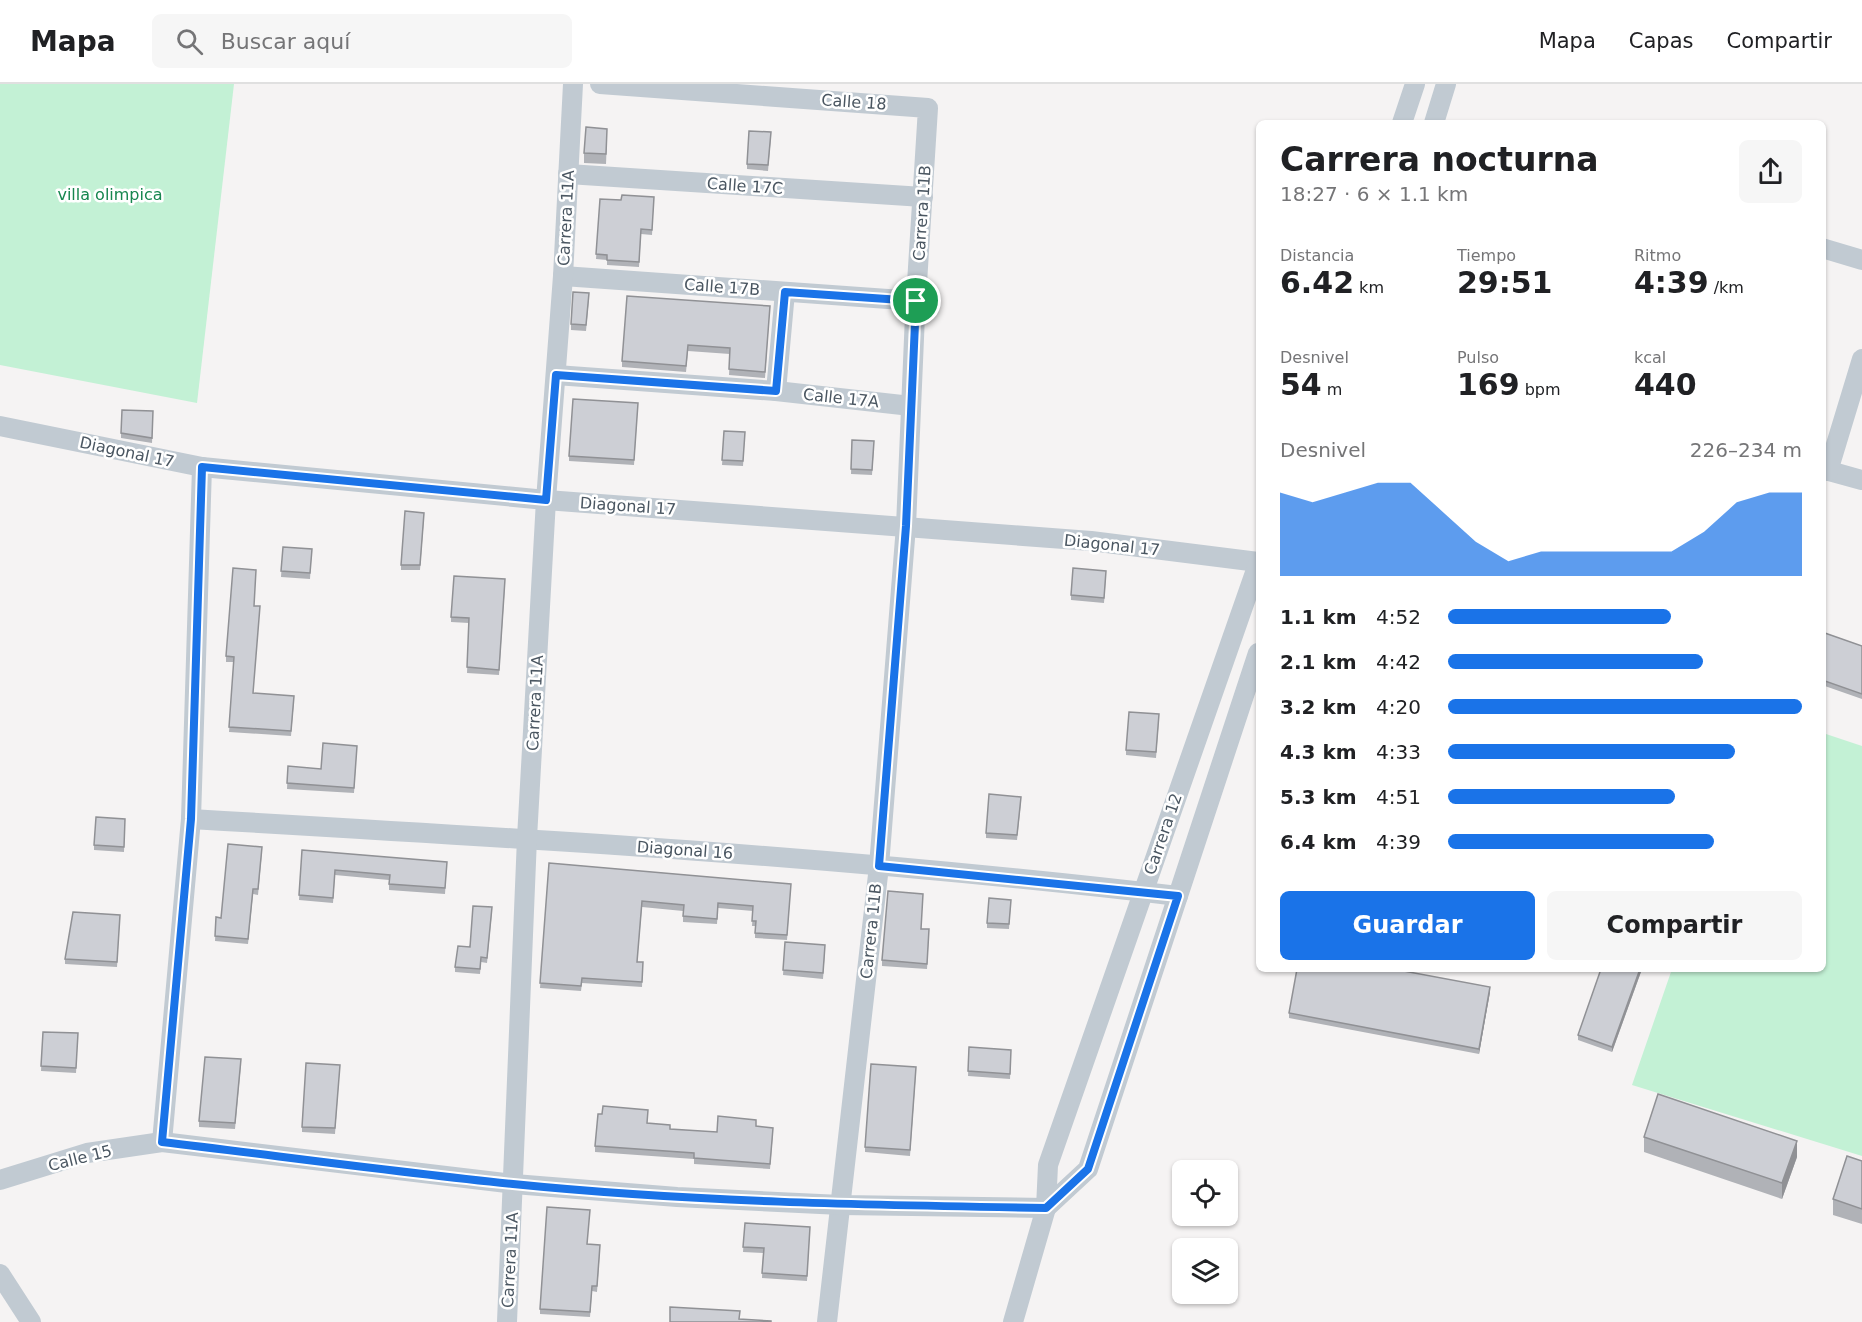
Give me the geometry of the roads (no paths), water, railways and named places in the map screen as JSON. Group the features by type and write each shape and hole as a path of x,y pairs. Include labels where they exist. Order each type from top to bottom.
{"street":[{"name":"Carrera 11A","path":"507,1322 527,838 573,84"},
{"name":"Calle 18","path":"600,84 928,108"},
{"path":"1403,120 1416,84"},
{"path":"1435,120 1446,84"},
{"name":"Carrera 11B","path":"827,1322 879,866 906,526 916,301 928,108"},
{"name":"Calle 17C","path":"568,174 923,197"},
{"path":"1826,249 1862,260"},
{"name":"Calle 17B","path":"563,276 916,301"},
{"path":"776,391 785,292"},
{"path":"1826,467 1862,359"},
{"name":"Calle 17A","path":"556,375 776,391 911,406"},
{"name":"Diagonal 17","path":"0,426 202,467 546,500 1091,542 1256,563"},
{"path":"162,1142 191,819 202,467"},
{"path":"1826,470 1862,480"},
{"name":"Carrera 12","path":"1013,1322 1046,1208 1048,1165 1256,569"},
{"name":"Carrera 12","path":"1046,1208 1088,1169 1256,658"},
{"name":"Diagonal 16","path":"191,819 527,838 879,866 1178,896"},
{"name":"Calle 15","path":"0,1180 87,1153 162,1142 514,1184 677,1197 841,1205 1046,1208"},
{"path":"0,1274 31,1322"}],"park label":[{"name":"villa olimpica","path":"110,194"}]}
